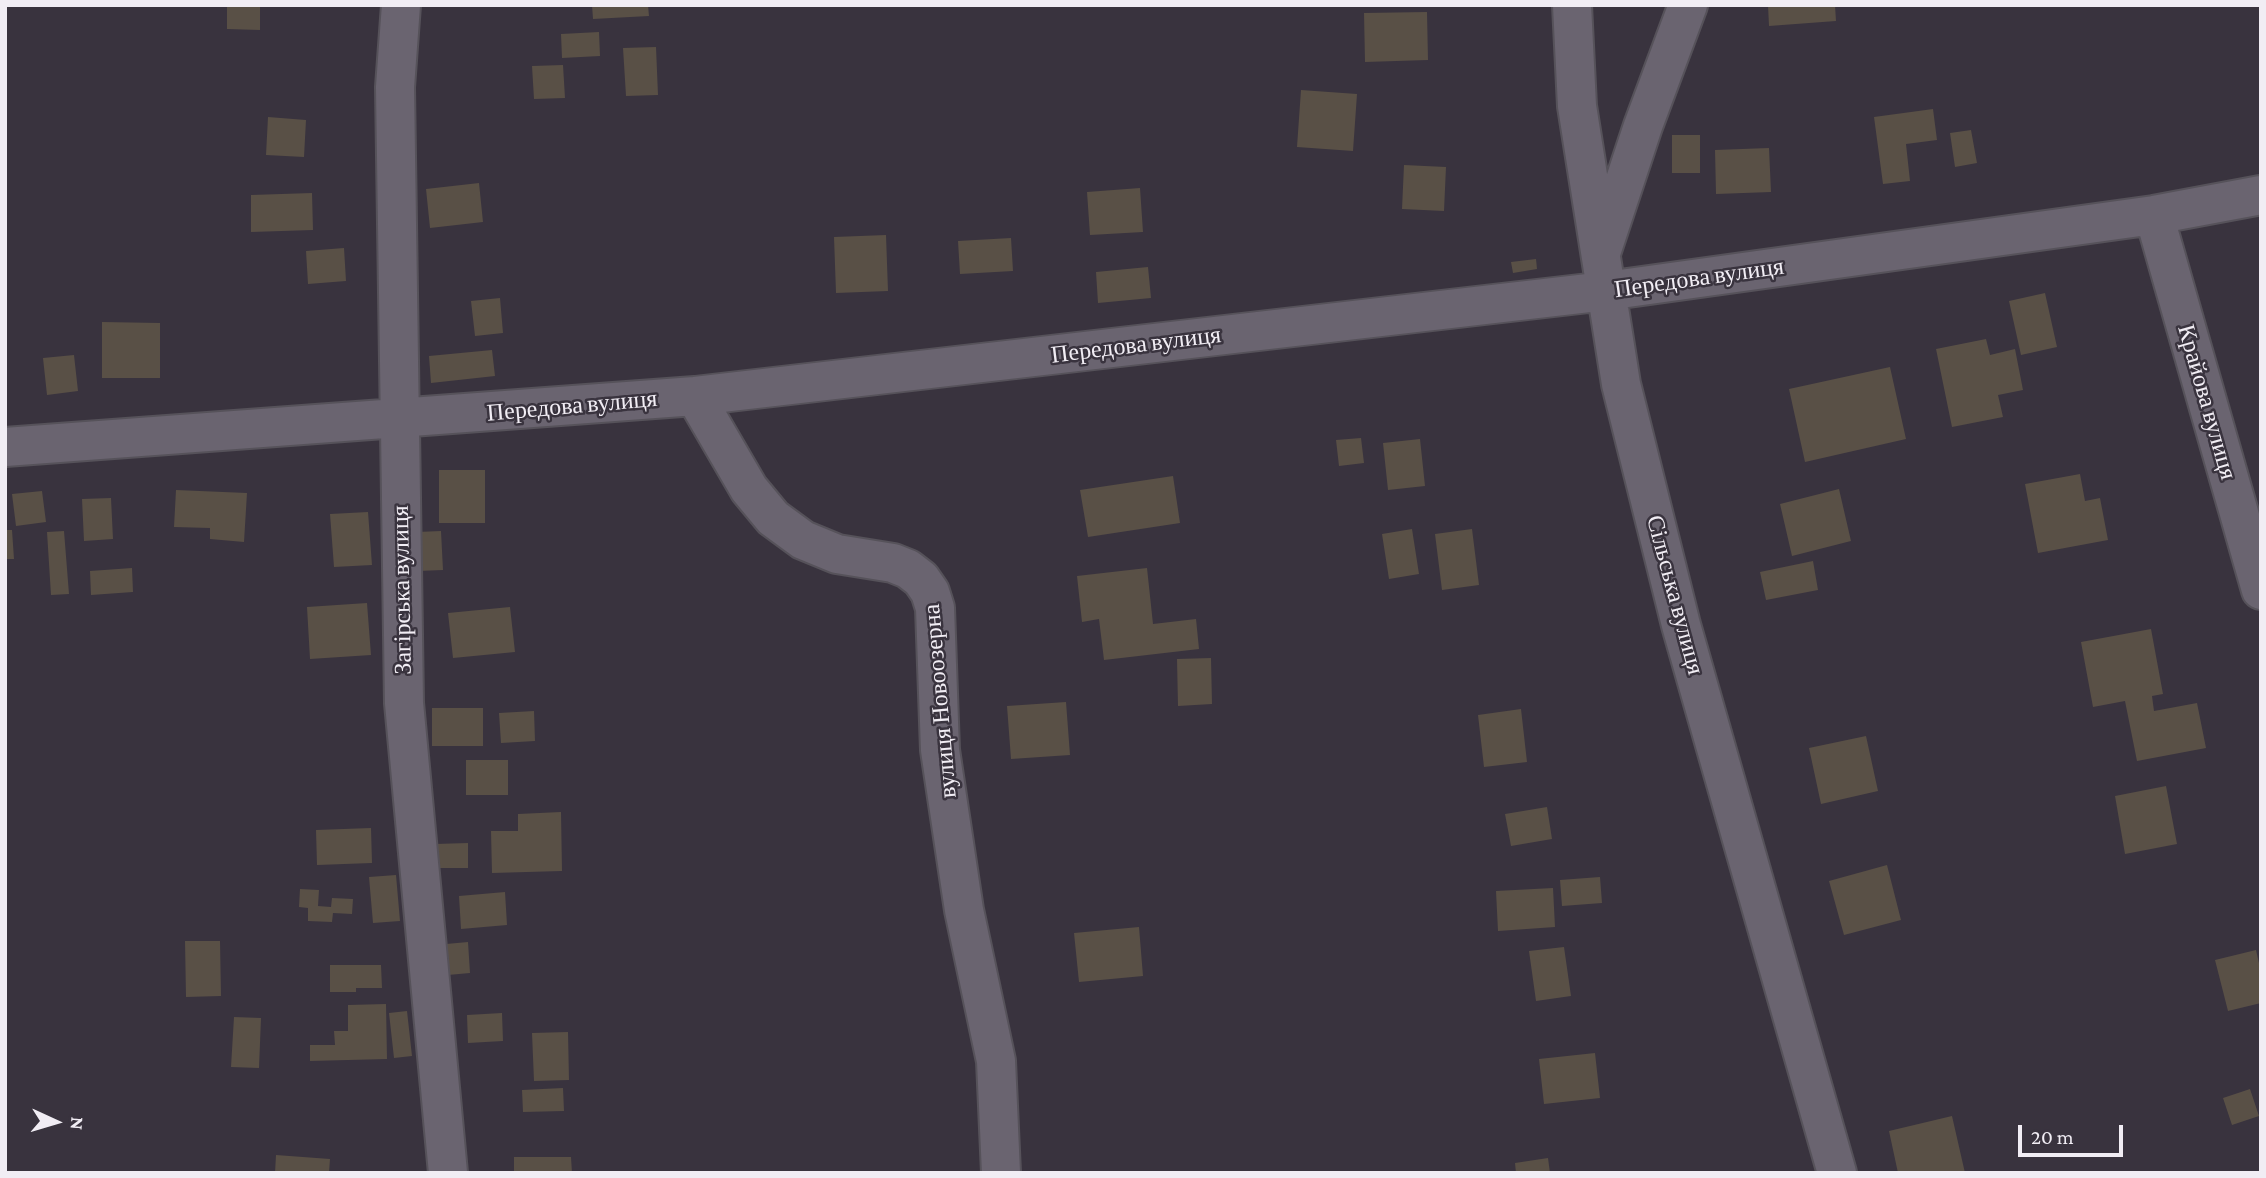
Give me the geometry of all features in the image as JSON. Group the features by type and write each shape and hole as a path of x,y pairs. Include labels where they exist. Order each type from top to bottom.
{"street":[{"name":"Загірська вулиця","path":"401,5 395,87 404,704 448,1173"},
{"name":"Сільська вулиця","path":"1572,5 1577,106 1621,384 1681,625 1837,1173"},
{"path":"1603,273 1643,126 1688,5"},
{"name":"Передова вулиця","path":"5,447 695,396 1603,273 2154,215 2261,195"},
{"name":"Крайова вулиця","path":"2154,215 2261,590"},
{"name":"вулиця Новоозерна","path":"695,396 749,489 773,518 803,540 837,554 893,563 908,569 921,579 930,592 935,608 940,750 964,910 996,1061 1001,1173"}],"building":[{"path":"227,5 260,5 260,30 227,29"},
{"path":"592,5 648,5 649,16 593,19"},
{"path":"1768,5 1835,5 1836,21 1769,26"},
{"path":"1427,12 1428,60 1365,62 1364,13"},
{"path":"599,32 600,56 562,58 561,34"},
{"path":"656,47 658,95 626,96 623,48"},
{"path":"563,65 565,98 534,99 532,66"},
{"path":"1301,90 1357,94 1353,151 1297,147"},
{"path":"1933,109 1937,140 1906,144 1910,181 1883,184 1874,117"},
{"path":"268,117 306,120 304,157 266,155"},
{"path":"1971,130 1977,163 1955,167 1950,133"},
{"path":"1672,135 1700,135 1700,173 1672,173"},
{"path":"1769,148 1771,192 1716,194 1715,150"},
{"path":"1404,165 1446,167 1444,211 1402,209"},
{"path":"479,183 483,222 430,228 426,189"},
{"path":"1140,188 1143,232 1090,235 1087,192"},
{"path":"312,193 313,230 251,232 251,195"},
{"path":"886,235 888,291 836,293 834,237"},
{"path":"1011,238 1013,271 960,274 958,241"},
{"path":"344,248 346,281 308,284 306,251"},
{"path":"1536,259 1537,269 1513,273 1511,262"},
{"path":"1148,267 1151,298 1098,303 1096,272"},
{"path":"2045,293 2057,347 2021,355 2009,301"},
{"path":"500,298 503,333 475,336 471,301"},
{"path":"102,322 160,323 160,378 102,378"},
{"path":"1986,339 1990,355 2015,349 2023,390 1998,395 2003,417 1952,427 1936,349"},
{"path":"492,350 495,376 431,383 429,356"},
{"path":"74,355 78,391 47,395 43,358"},
{"path":"1890,367 1906,439 1805,462 1789,389"},
{"path":"1361,438 1364,463 1339,466 1336,440"},
{"path":"1420,439 1425,486 1388,490 1383,443"},
{"path":"439,470 485,470 485,523 439,523"},
{"path":"2080,474 2085,501 2100,498 2108,540 2038,553 2025,484"},
{"path":"1173,476 1180,523 1088,537 1080,490"},
{"path":"1839,489 1851,541 1792,556 1780,504"},
{"path":"176,490 247,493 244,542 210,539 210,528 174,527"},
{"path":"42,491 46,522 16,526 12,494"},
{"path":"111,498 113,539 84,541 82,499"},
{"path":"368,512 372,565 334,567 330,514"},
{"path":"1412,529 1419,574 1389,579 1382,534"},
{"path":"1472,529 1479,585 1442,590 1435,534"},
{"path":"5,530 12,530 14,559 5,559"},
{"path":"64,531 69,594 51,595 47,532"},
{"path":"441,531 443,570 418,571 417,532"},
{"path":"1813,561 1818,590 1766,600 1760,572"},
{"path":"132,568 133,592 91,595 90,571"},
{"path":"1147,568 1153,624 1196,619 1199,649 1104,660 1099,619 1082,622 1077,576"},
{"path":"367,603 371,655 310,659 307,607"},
{"path":"510,607 515,652 453,658 448,613"},
{"path":"2151,629 2163,694 2152,696 2154,711 2197,703 2206,748 2137,761 2125,701 2093,707 2081,642"},
{"path":"1211,658 1212,704 1178,706 1177,659"},
{"path":"1066,702 1070,755 1011,759 1007,706"},
{"path":"432,708 483,708 483,746 432,746"},
{"path":"1521,709 1527,762 1484,767 1478,715"},
{"path":"534,711 535,741 501,743 499,713"},
{"path":"1866,736 1878,791 1821,804 1809,748"},
{"path":"466,760 508,760 508,795 466,795"},
{"path":"2166,786 2177,844 2125,854 2115,796"},
{"path":"1547,807 1552,839 1511,846 1505,814"},
{"path":"561,812 562,871 492,873 491,831 518,831 518,814"},
{"path":"371,828 372,863 317,865 316,830"},
{"path":"468,843 468,868 436,868 435,844"},
{"path":"1887,865 1901,920 1844,935 1829,881"},
{"path":"396,875 400,921 373,923 369,877"},
{"path":"1600,877 1602,903 1562,906 1560,880"},
{"path":"1553,888 1555,927 1498,931 1496,891"},
{"path":"300,889 319,890 318,906 331,907 332,898 353,899 352,914 333,913 332,922 308,921 308,908 299,907"},
{"path":"505,892 507,925 461,929 459,896"},
{"path":"1139,927 1143,976 1079,982 1074,933"},
{"path":"185,941 220,941 221,996 186,997"},
{"path":"468,942 470,973 448,975 446,944"},
{"path":"1564,947 1571,996 1536,1001 1529,951"},
{"path":"2256,950 2261,972 2261,1003 2228,1011 2215,960"},
{"path":"330,965 381,965 382,988 330,992"},
{"path":"386,1004 387,1059 310,1061 310,1045 335,1045 334,1031 348,1031 348,1005"},
{"path":"407,1011 412,1056 394,1058 389,1013"},
{"path":"502,1013 503,1041 468,1043 467,1015"},
{"path":"234,1017 261,1018 259,1068 231,1067"},
{"path":"568,1032 569,1080 534,1081 532,1033"},
{"path":"1595,1053 1600,1098 1544,1104 1539,1059"},
{"path":"563,1088 564,1111 523,1112 522,1090"},
{"path":"2250,1089 2259,1116 2232,1125 2223,1098"},
{"path":"1952,1116 1965,1173 1898,1173 1889,1131"},
{"path":"276,1155 330,1159 329,1173 275,1173"},
{"path":"514,1157 571,1157 572,1173 514,1173"},
{"path":"1548,1158 1550,1173 1516,1173 1515,1163"}]}
